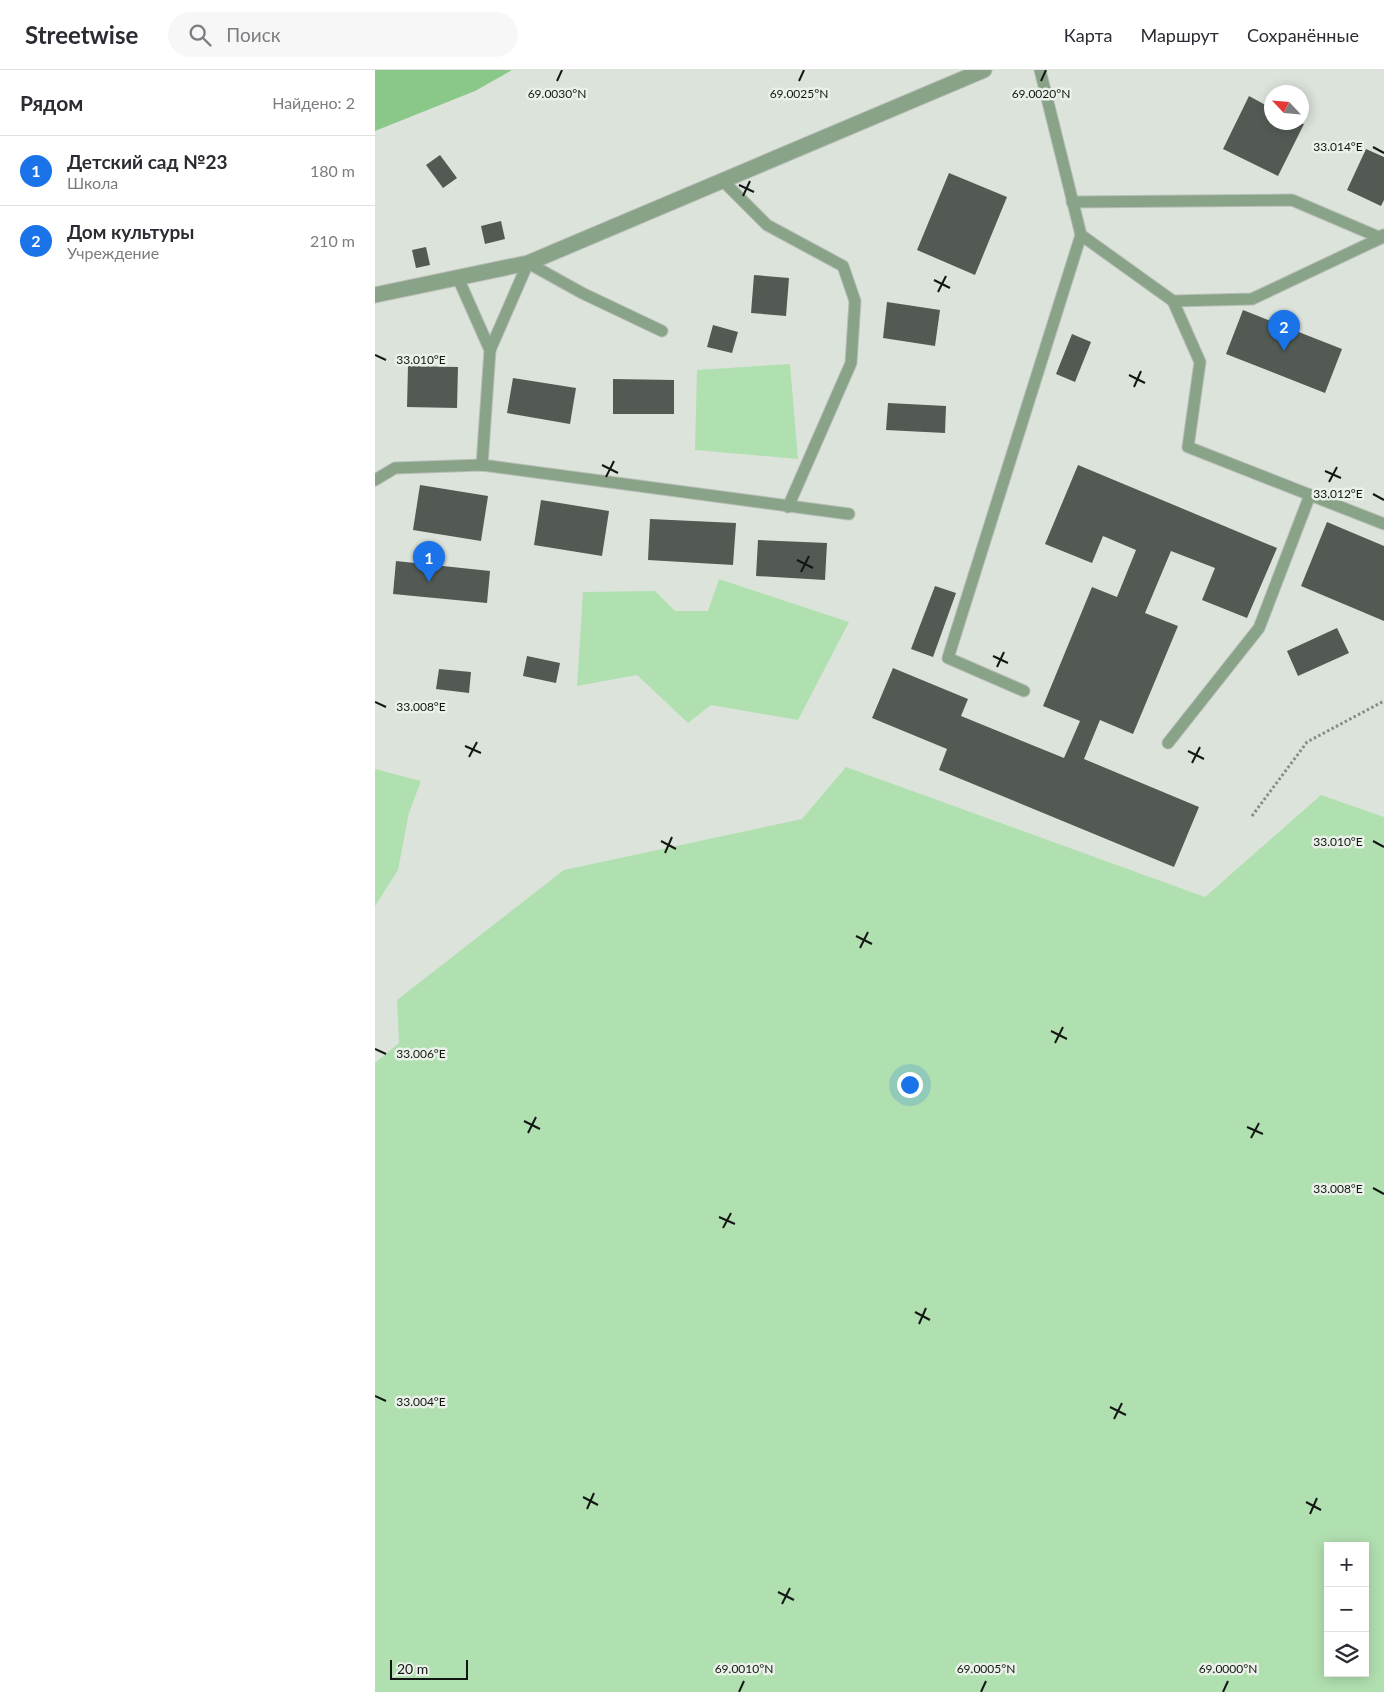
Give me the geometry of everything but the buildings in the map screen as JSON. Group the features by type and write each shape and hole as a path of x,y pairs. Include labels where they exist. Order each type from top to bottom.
{"street":[{"path":"375,295 528,263 984,70"}],"lane":[{"path":"1024,691 948,658 1081,235 1040,70"},
{"path":"723,181 767,225 843,266 855,301 851,363 788,507"},
{"path":"1073,202 1292,200 1383,236"},
{"path":"1081,235 1173,301 1200,362 1188,448 1384,524"},
{"path":"1173,301 1252,299 1383,236"},
{"path":"482,465 490,350 528,263 582,293 662,331"},
{"path":"458,278 490,350"},
{"path":"375,480 395,468 482,465 849,514"},
{"path":"1168,743 1259,628 1310,495"}],"path":[{"path":"1253,816 1307,742 1384,701"}],"shaded area":[{"path":"375,70 512,70 475,91 375,131"},
{"path":"790,364 798,459 695,450 697,370"},
{"path":"719,579 849,622 798,720 711,705 688,723 637,675 577,686 583,592 655,591 675,611 708,611"},
{"path":"846,767 1205,897 1321,795 1384,817 1384,1692 375,1692 375,1063 399,1043 397,1000 564,870 802,819"},
{"path":"375,769 421,781 409,813 398,870 375,906"}],"place":[{"name":"Дом культуры","path":"1284,351"},
{"name":"Детский сад №23","path":"429,582"}]}
